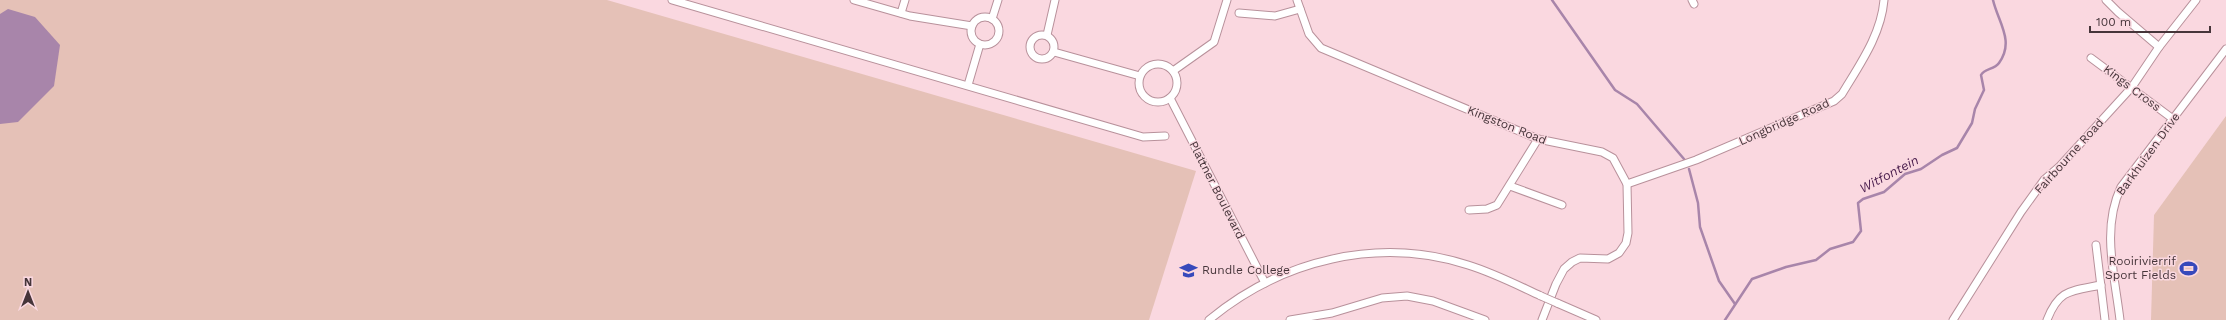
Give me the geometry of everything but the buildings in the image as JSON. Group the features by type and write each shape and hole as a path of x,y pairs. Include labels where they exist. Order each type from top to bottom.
{"street":[{"path":"672,0 1143,137 1165,136"},
{"path":"854,0 901,13 972,26"},
{"path":"901,13 905,0"},
{"path":"992,19 998,0"},
{"path":"1047,35 1056,0"},
{"path":"1173,71 1214,42 1227,0"},
{"name":"Kingston Road","path":"1297,0 1309,34 1321,48 1538,139 1608,155 1618,165 1627,184 1628,233 1626,243 1619,253 1608,259 1580,258 1572,262 1564,269 1556,284 1542,320"},
{"name":"Longbridge Road","path":"1627,184 1696,160 1834,101 1842,94 1875,37 1880,26 1884,0"},
{"path":"2106,0 2159,47"},
{"name":"Fairbourne Road","path":"1954,320 2021,212 2044,180 2058,167 2132,87 2159,47 2196,0"},
{"path":"1239,13 1276,16 1300,8"},
{"path":"978,19 992,19 996,23 999,34 992,43 980,44 972,37 972,26 978,19"},
{"path":"1039,35 1047,35 1053,40 1054,52 1049,58 1041,59 1031,52 1032,40 1039,35"},
{"path":"968,86 980,44"},
{"name":"Barkhuizen Drive","path":"2120,320 2111,241 2111,215 2121,187 2226,49"},
{"path":"1054,52 1140,76"},
{"name":"Kings Cross","path":"2091,58 2132,87 2173,119"},
{"path":"1158,64 1169,67 1176,77 1176,88 1170,98 1158,102 1146,98 1139,88 1140,76 1147,67 1158,64"},
{"name":"Plattner Boulevard","path":"1170,98 1265,283"},
{"path":"1469,210 1487,209 1497,205 1538,139"},
{"path":"1510,186 1562,205"},
{"path":"2096,245 2106,320"},
{"path":"1209,320 1236,299 1265,283 1308,264 1362,253 1395,252 1427,256 1467,265 1596,320"},
{"path":"2047,320 2052,306 2061,296 2076,290 2101,285"},
{"path":"1290,320 1334,317 1382,298 1407,296 1433,301 1485,320"}],"shaded area":[{"path":"0,0 607,0 1196,171 1149,320 0,320"},
{"path":"8,9 35,17 60,45 54,86 18,122 0,124 0,14"},
{"name":"Rooirivierrif Sport Fields","path":"2226,116 2226,320 2151,320 2154,215"}],"waterway":[{"path":"1552,0 1615,90 1637,104 1684,159"},
{"name":"Witfontein","path":"1725,320 1752,279 1786,267 1816,260 1830,249 1853,242 1861,231 1858,203 1863,199 1884,192 1905,174 1921,169 1942,155 1957,148 1972,123 1975,109 1984,90 1981,75 1999,63 2004,55 2006,47 2004,32 1993,0"},
{"path":"1689,169 1698,203 1700,227 1719,281 1735,304"}],"place":[{"name":"Rooirivierrif Sport Fields","path":"2189,268"},
{"name":"Rundle College","path":"1189,270"}]}
